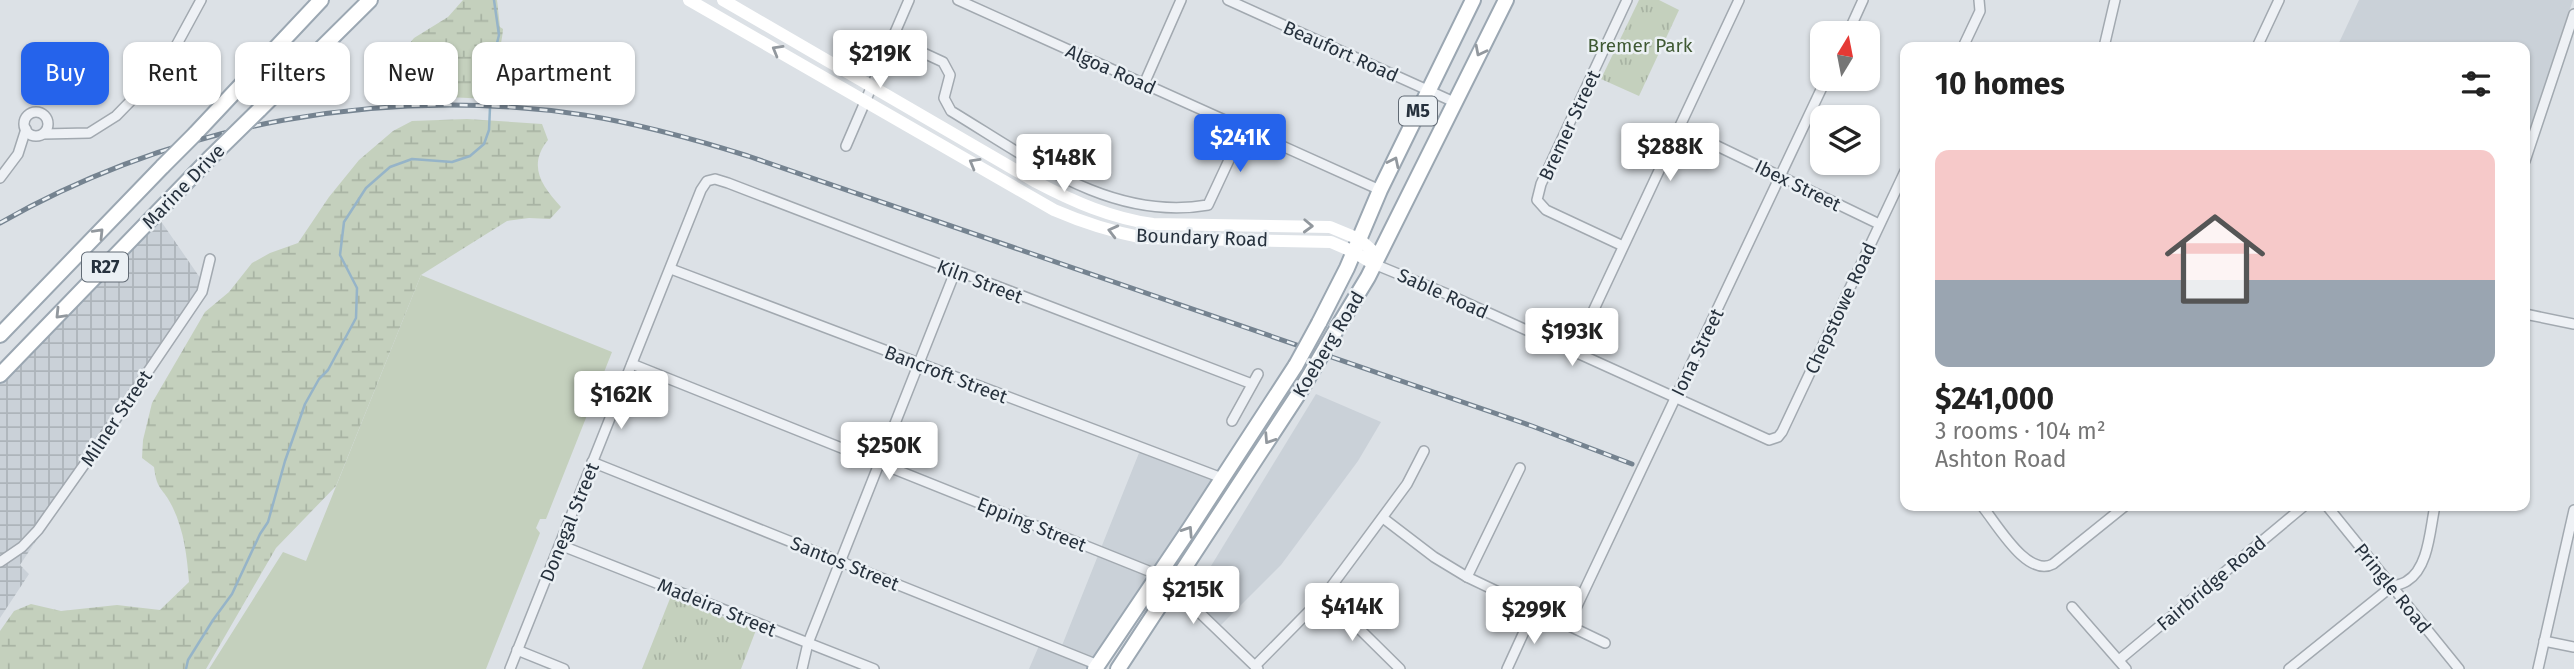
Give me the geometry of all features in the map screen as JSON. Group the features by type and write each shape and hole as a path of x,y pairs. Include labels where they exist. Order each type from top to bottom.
{"main road":[{"name":"Marine Drive","path":"0,335 321,0"},
{"name":"Marine Drive","path":"0,375 209,159 370,0"},
{"name":"Boundary Road","path":"688,0 1054,210 1096,226 1144,238 1169,240 1326,242 1356,245"},
{"name":"Boundary Road","path":"723,0 1036,182 1102,212 1153,224 1324,226 1342,230 1356,245"},
{"name":"Koeberg Road","path":"1097,667 1283,385 1319,323 1380,190 1473,0"},
{"name":"Koeberg Road","path":"1118,669 1301,390 1378,262 1506,0"},
{"path":"1356,245 1378,262"}],"street":[{"path":"26,130 30,134 43,131 68,134 96,130 125,107 158,73 201,0"},
{"path":"845,146 909,0"},
{"name":"Algoa Road","path":"958,0 1380,190"},
{"path":"1144,84 1181,0"},
{"name":"Beaufort Road","path":"1228,0 1454,102"},
{"name":"Bremer Street","path":"1623,246 1545,210 1537,200 1541,184 1627,0"},
{"path":"1574,352 1739,0"},
{"path":"1853,21 1863,0"},
{"path":"1966,42 1980,11 1979,0"},
{"path":"2105,42 2115,0"},
{"path":"2260,42 2279,0"},
{"path":"2530,146 2574,14"},
{"path":"891,38 943,62 950,75 944,97 951,111 1066,179 1115,200 1160,208 1208,205 1243,130"},
{"name":"Iona Street","path":"1568,625 1820,91"},
{"path":"0,178 18,154 43,131 43,115 33,113 25,121 26,130 18,154"},
{"name":"Ibex Street","path":"1680,128 1879,224"},
{"name":"Kiln Street","path":"707,181 715,179 728,183 1252,384"},
{"name":"Donegal Street","path":"510,669 707,181"},
{"name":"Chepstowe Road","path":"1769,440 1778,437 1782,432 1900,181"},
{"name":"Milner Street","path":"0,562 22,547 38,530 103,438 202,292 210,259"},
{"name":"Sable Road","path":"1378,262 1769,440"},
{"name":"Bancroft Street","path":"671,269 1222,478"},
{"path":"802,669 808,643 955,272"},
{"path":"2530,315 2574,324"},
{"name":"Epping Street","path":"632,364 1158,576 1173,587 1256,667"},
{"path":"1231,421 1258,374"},
{"path":"1256,667 1325,595 1407,484 1424,451"},
{"name":"Santos Street","path":"592,462 1097,667"},
{"path":"1467,577 1520,468"},
{"path":"2538,669 2574,510"},
{"path":"1986,511 2026,561 2042,568 2053,564 2118,511"},
{"name":"Fairbridge Road","path":"2119,660 2298,511"},
{"name":"Pringle Road","path":"2331,511 2458,669"},
{"path":"2289,669 2391,586 2408,581 2423,562 2434,511"},
{"path":"1383,518 1434,557 1467,577 1605,643"},
{"name":"Madeira Street","path":"560,545 874,669"},
{"path":"1325,595 1400,669"},
{"path":"2072,607 2126,669"},
{"path":"1507,669 1534,610"},
{"path":"2544,641 2574,646"},
{"path":"517,650 564,669"}],"shaded area":[{"path":"2359,0 2573,0 2530,130 2530,42 2339,42"},
{"path":"156,214 205,285 20,565 29,574 0,618 0,375"},
{"path":"1316,394 1381,422 1358,461 1281,565 1217,629 1189,602"},
{"path":"1141,448 1222,478 1095,669 1029,669 1041,641 1061,648"}],"green space":[{"path":"463,0 497,0 500,27 503,29 501,42 472,42 472,98 458,98 458,42 411,42 448,17"},
{"name":"Bremer Park","path":"1639,0 1659,0 1679,10 1639,96 1601,79"},
{"path":"467,119 542,124 548,140 538,158 538,167 543,183 561,207 550,219 507,221 421,275 336,486 276,548 206,669 0,669 0,631 14,611 31,604 61,611 117,605 160,610 189,582 179,524 159,485 154,467 142,458 143,440 152,403 205,312 229,292 252,263 298,243 329,197 359,160 393,131 412,121"},
{"path":"421,275 612,352 546,519 540,519 536,528 540,533 486,669 209,669 283,552 306,561"},
{"path":"671,596 756,630 741,669 642,669"}],"waterway":[{"path":"186,669 188,660 232,594 268,522 305,404 319,379 328,370 356,318 357,288 340,255 344,222 366,188 390,167 412,159 452,162 470,156 484,144 489,130 492,63 499,35 494,0"}],"railway":[{"path":"0,223 67,188 137,160 209,137 283,120 358,110 433,105 509,107 584,115 667,132 748,156 1532,426 1632,464"}]}
